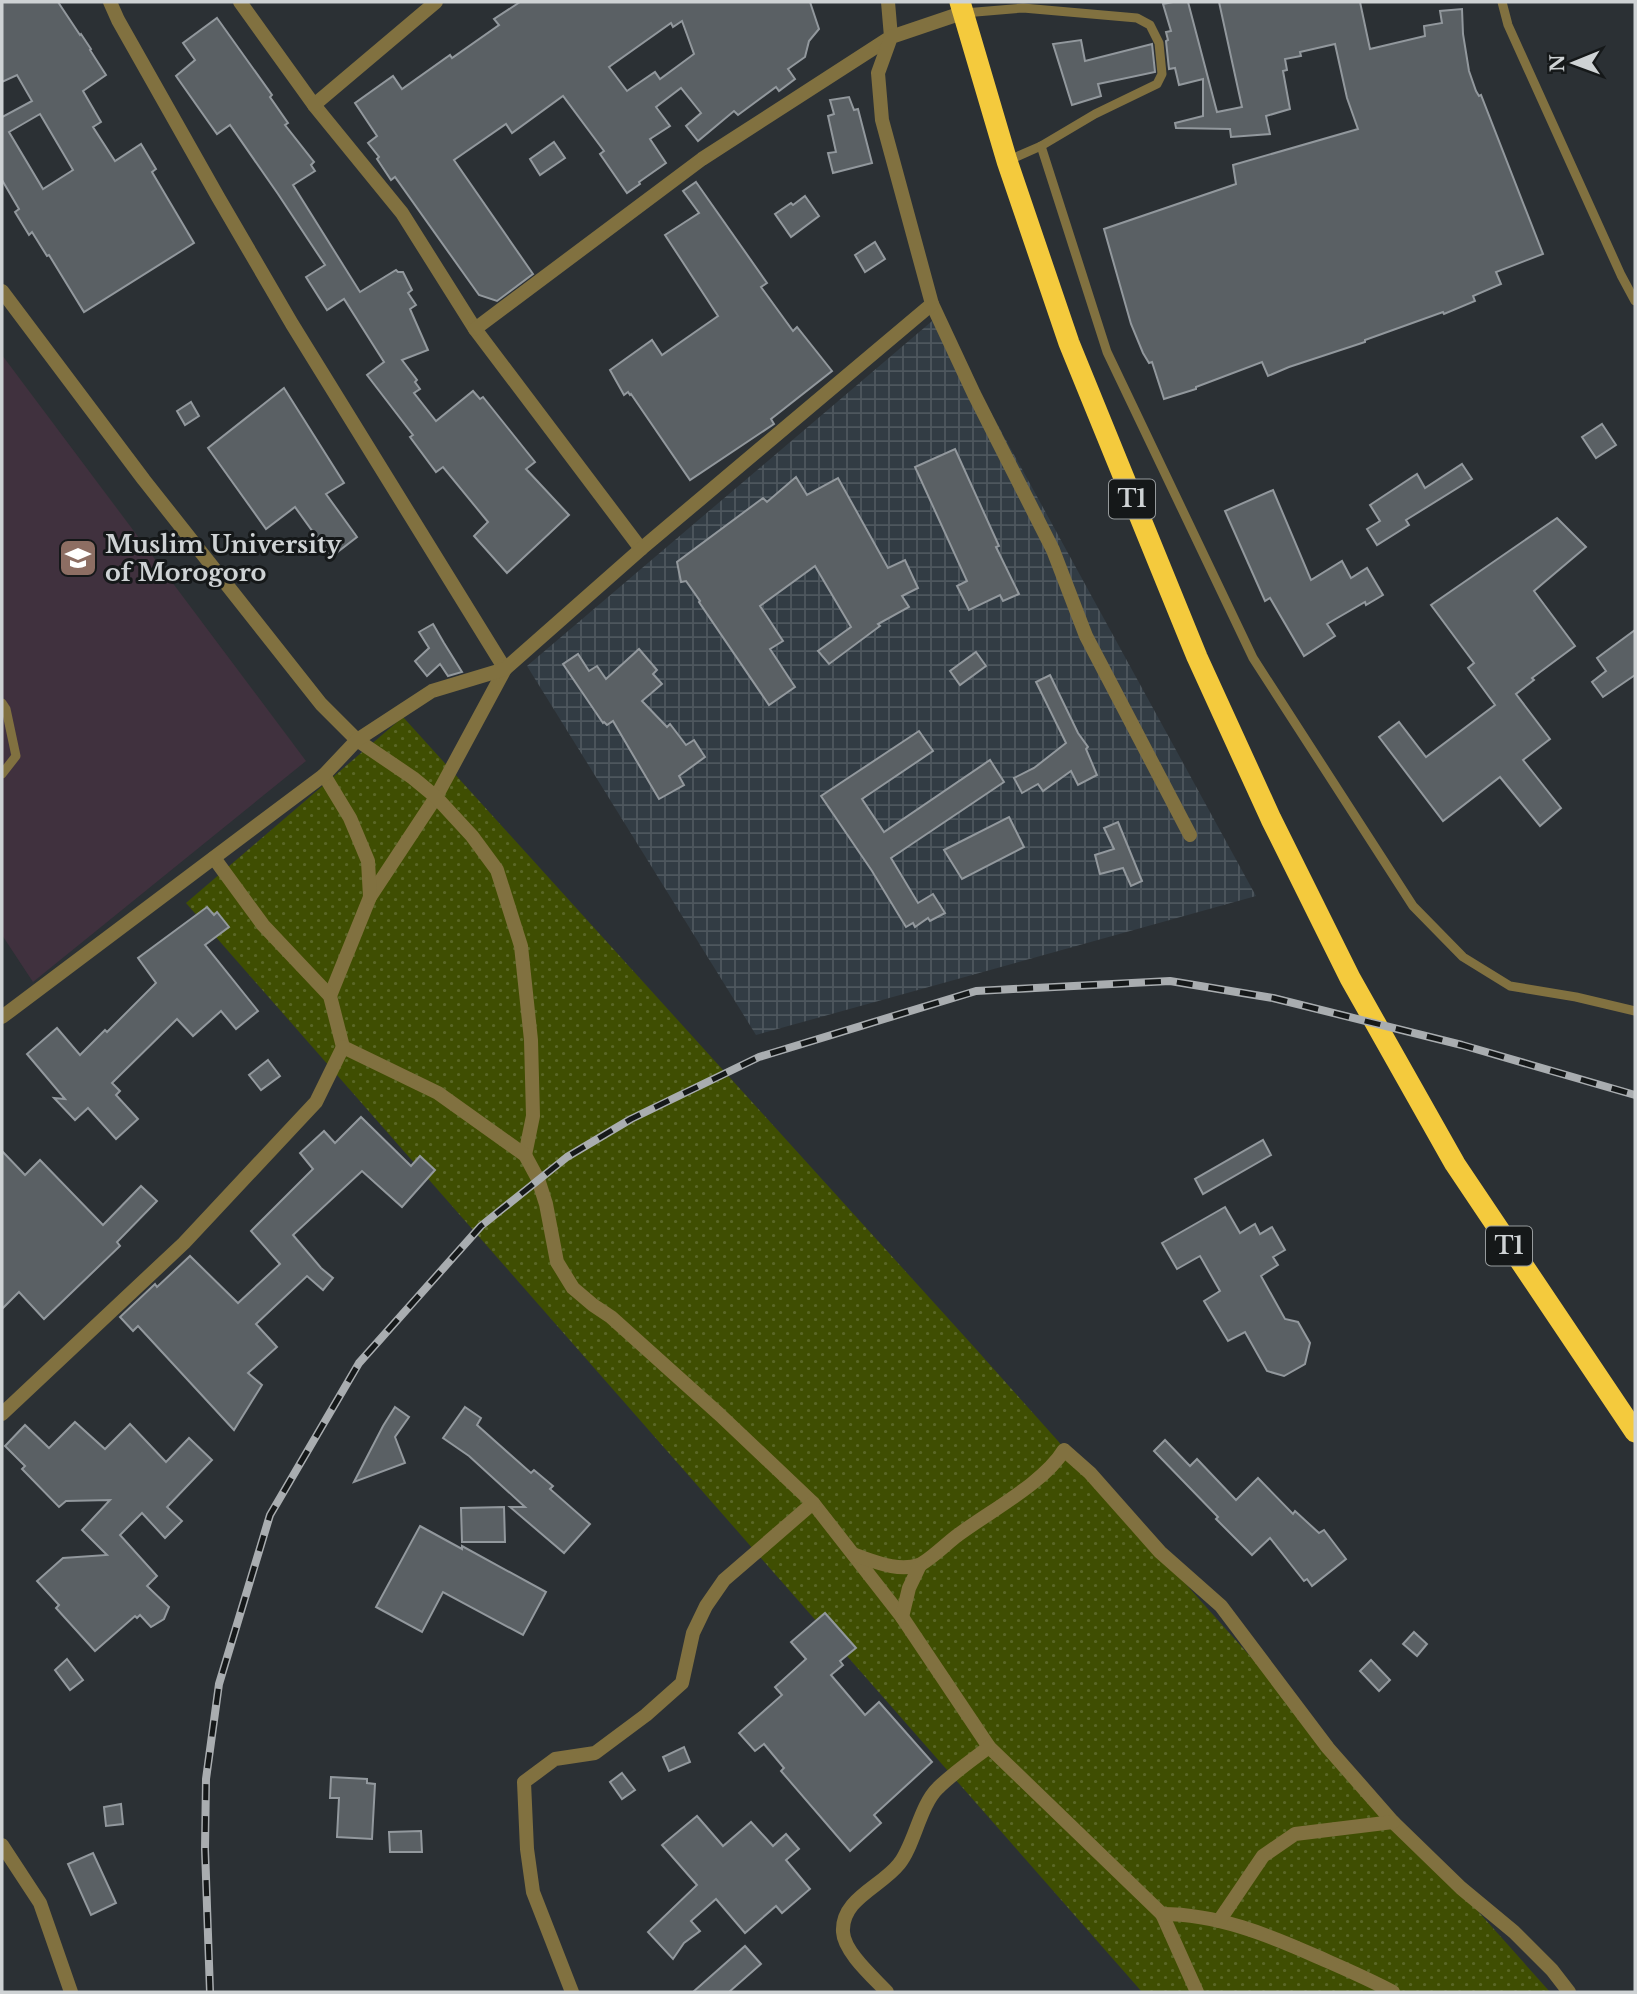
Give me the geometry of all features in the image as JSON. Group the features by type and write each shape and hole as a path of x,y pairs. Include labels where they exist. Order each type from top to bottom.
{"highway":[{"name":"T1","path":"961,8 1007,161 1069,343 1197,657 1271,819 1350,978 1455,1164 1635,1432"}],"street":[{"path":"110,2 292,324 505,669"},
{"path":"240,2 314,105 401,214 475,329 641,549"},
{"path":"314,105 436,2"},
{"path":"888,2 891,37 878,73 882,120 932,304 1053,550 1086,636 1191,835"},
{"path":"475,329 702,159 891,37 961,8"},
{"path":"2,291 144,480 321,704 357,740 436,797 472,836 497,870 521,946 531,1040 533,1115 525,1155"},
{"path":"331,996 370,897 436,797 505,669 641,549 932,304"},
{"path":"2,1017 324,775 357,740 432,691 505,669"},
{"path":"324,775 350,818 368,861 370,897"},
{"path":"2,1414 184,1243 316,1102 343,1047 331,996 263,925 214,858"},
{"path":"343,1047 438,1093 525,1155 538,1179 546,1204 557,1262 573,1288 631,1334 813,1503 902,1617 989,1747 1162,1914 1197,1992"},
{"path":"902,1617 909,1588 920,1564 1015,1495 1056,1462 1064,1450 1090,1473 1160,1552 1221,1606 1328,1748 1393,1822 1461,1888 1514,1932 1552,1970 1569,1992"},
{"path":"572,1992 533,1892 527,1849 524,1782 555,1759 595,1753 646,1715 682,1683 693,1633 706,1605 724,1580 813,1503"},
{"path":"856,1556 893,1568 920,1564"},
{"path":"887,1992 850,1952 842,1934 846,1911 900,1863 936,1789 989,1747"},
{"path":"1219,1921 1263,1856 1295,1834 1393,1822"},
{"path":"2,1845 40,1903 71,1992"},
{"path":"1162,1914 1186,1914 1270,1936 1393,1992"}],"lane":[{"path":"1502,2 1508,25 1635,301"},
{"path":"961,8 1023,8 1137,18 1150,25 1159,43 1162,74 1157,85 1095,114 1041,146 1007,161"},
{"path":"1041,146 1107,352 1253,658 1413,906 1463,957 1510,986 1576,997 1635,1011"},
{"path":"2,703 6,709 16,757 2,774"}],"shaded area":[{"path":"938,316 1256,896 756,1035 527,666"},
{"name":"Muslim University of Morogoro","path":"2,355 306,761 33,982 2,935"}],"green space":[{"path":"403,717 975,1348 1550,1992 1142,1992 186,903"}],"building":[{"path":"2,2 58,2 106,75 83,91 101,122 93,127 115,161 141,144 156,169 152,172 194,243 84,312 49,255 47,256 32,232 29,235 15,212 19,209 2,180 2,117 32,101 17,75 2,82","holes":["40,114 73,170 43,189 9,132"]},
{"path":"520,2 810,2 819,29 809,41 805,57 788,69 795,79 779,91 776,87 738,115 734,111 698,141 686,126 701,113 681,88 656,107 670,126 650,139 666,163 627,193 600,154 604,151 563,96 512,133 506,124 454,160 533,274 497,301 479,295 395,177 391,180 368,143 377,136 355,103 393,76 402,89 499,25 494,19","holes":["682,21 694,54 660,79 655,72 627,91 609,67 671,23 673,27"]},
{"path":"1188,2 1217,112 1242,107 1219,2 1360,2 1370,49 1425,36 1424,26 1442,23 1440,11 1462,9 1469,71 1476,91 1481,95 1543,254 1496,272 1501,284 1473,296 1475,301 1444,314 1443,312 1268,376 1262,362 1164,399 1152,362 1149,363 1143,353 1131,324 1104,229 1236,184 1233,165 1358,129 1347,98 1335,44 1300,52 1301,56 1285,59 1287,70 1283,71 1290,109 1266,116 1270,134 1231,137 1230,129 1176,128 1175,123 1203,116 1203,79 1179,85 1175,68 1169,69 1166,32 1171,31 1163,4"},
{"path":"217,18 272,95 270,97 288,123 285,125 314,162 311,165 315,171 293,185 360,292 396,270 403,272 412,290 408,293 416,305 410,309 428,350 402,360 417,380 415,382 420,389 414,393 436,421 473,391 480,399 483,397 535,462 526,469 569,515 507,573 474,536 488,522 443,467 436,472 410,437 413,435 367,375 384,362 344,299 327,310 306,277 325,265 278,194 230,125 217,134 176,76 195,60 183,43"},
{"path":"1081,40 1085,61 1152,44 1155,72 1098,84 1101,96 1072,105 1053,44"},
{"path":"849,97 854,110 858,109 872,163 833,173 828,153 836,152 828,116 834,114 830,100"},
{"path":"554,142 565,158 540,175 530,159"},
{"path":"696,182 767,283 761,287 793,331 797,327 832,371 771,419 774,424 690,480 631,394 628,392 624,395 610,370 652,340 662,355 718,316 665,235 699,213 683,191"},
{"path":"805,196 819,216 791,237 775,214"},
{"path":"875,242 885,259 865,272 855,255"},
{"path":"284,388 344,483 326,494 357,537 331,557 295,507 266,529 208,448"},
{"path":"191,402 199,416 185,425 177,411"},
{"path":"1602,424 1616,445 1596,458 1582,437"},
{"path":"955,449 1019,594 1003,601 1000,595 969,610 957,586 967,581 915,467"},
{"path":"1462,464 1472,479 1406,520 1409,525 1377,545 1367,529 1380,521 1370,505 1417,474 1425,488"},
{"path":"796,477 807,495 838,478 888,568 905,560 918,588 902,596 909,607 878,624 880,626 829,664 818,651 851,627 815,566 760,606 783,641 770,649 795,687 769,705 686,581 681,582 677,562 763,498 767,502"},
{"path":"1273,490 1311,580 1342,561 1351,578 1367,568 1383,595 1327,624 1335,636 1304,656 1270,598 1265,601 1225,511"},
{"path":"1557,518 1586,547 1534,591 1575,646 1532,678 1534,680 1516,694 1550,739 1523,760 1561,808 1540,826 1500,777 1443,821 1379,737 1399,722 1426,757 1495,705 1468,668 1474,663 1431,605"},
{"path":"433,624 462,672 448,676 440,664 427,676 415,661 429,648 419,632"},
{"path":"1635,630 1635,675 1603,697 1592,682 1606,671 1597,658"},
{"path":"639,649 657,670 653,674 662,684 642,701 667,727 670,724 686,745 694,740 705,757 679,776 684,785 659,799 613,721 607,725 603,723 563,664 578,654 589,671 597,666 606,679"},
{"path":"976,652 986,666 960,685 950,671"},
{"path":"1050,675 1078,733 1088,747 1086,749 1097,775 1078,785 1071,771 1043,791 1038,784 1022,793 1014,778 1034,768 1066,743 1036,682"},
{"path":"919,731 933,751 862,799 884,832 990,760 1004,782 891,858 918,903 933,894 945,913 930,921 928,918 915,927 913,923 906,927 821,796"},
{"path":"1009,817 1024,847 962,879 944,850"},
{"path":"1118,822 1142,881 1131,886 1123,868 1100,874 1095,855 1114,849 1104,828"},
{"path":"207,907 214,915 217,912 229,927 205,945 258,1011 236,1029 221,1011 193,1036 177,1019 112,1083 120,1091 116,1095 138,1119 116,1139 88,1108 75,1120 54,1098 65,1099 27,1054 57,1028 80,1055 156,983 138,958"},
{"path":"268,1060 280,1076 261,1090 249,1075"},
{"path":"361,1117 411,1166 420,1156 435,1170 402,1207 362,1171 293,1235 333,1278 323,1290 307,1276 256,1324 277,1347 248,1373 262,1385 234,1430 138,1326 133,1331 120,1317 190,1256 238,1303 280,1264 251,1231 313,1169 300,1153 324,1131 335,1143"},
{"path":"1263,1140 1271,1155 1203,1194 1195,1179"},
{"path":"2,1151 25,1175 40,1160 103,1225 141,1186 157,1201 117,1242 120,1246 44,1319 19,1292 2,1309"},
{"path":"1225,1207 1240,1233 1255,1224 1260,1234 1272,1227 1285,1250 1273,1257 1278,1265 1261,1276 1285,1319 1298,1322 1310,1343 1305,1364 1284,1376 1267,1371 1245,1332 1228,1341 1204,1301 1220,1291 1200,1256 1177,1269 1162,1243"},
{"path":"395,1407 409,1417 395,1437 405,1463 354,1482 383,1426"},
{"path":"465,1407 481,1418 477,1425 531,1473 534,1470 553,1486 550,1489 590,1524 564,1553 510,1507 525,1507 469,1456 443,1438"},
{"path":"75,1422 105,1449 130,1424 166,1462 189,1438 212,1460 167,1507 182,1521 165,1538 142,1513 120,1535 157,1576 147,1586 169,1607 164,1619 151,1627 140,1615 137,1618 135,1616 95,1651 56,1608 59,1605 37,1581 63,1558 107,1555 82,1530 110,1500 66,1501 59,1507 22,1469 25,1466 5,1446 25,1425 49,1448"},
{"path":"1165,1440 1190,1466 1197,1459 1236,1500 1258,1478 1293,1514 1295,1511 1319,1533 1324,1530 1346,1559 1312,1586 1307,1579 1304,1581 1270,1538 1252,1555 1154,1451"},
{"path":"504,1507 505,1542 462,1542 461,1508"},
{"path":"420,1526 546,1592 523,1635 443,1592 422,1632 376,1607"},
{"path":"825,1613 856,1648 840,1661 843,1665 831,1675 865,1715 879,1702 932,1762 874,1815 881,1823 850,1851 781,1771 784,1768 764,1744 755,1751 739,1733 782,1695 775,1687 806,1659 791,1642"},
{"path":"1414,1632 1427,1644 1417,1656 1403,1644"},
{"path":"67,1659 83,1680 70,1690 55,1670"},
{"path":"1371,1660 1390,1680 1379,1691 1360,1671"},
{"path":"684,1747 690,1762 669,1771 663,1757"},
{"path":"622,1773 635,1790 622,1799 610,1782"},
{"path":"331,1777 367,1779 367,1783 375,1784 372,1839 337,1837 339,1798 330,1798"},
{"path":"121,1804 123,1824 106,1826 104,1807"},
{"path":"697,1816 723,1846 751,1822 773,1846 786,1834 799,1849 786,1860 810,1889 782,1913 776,1906 745,1933 716,1899 691,1921 700,1931 684,1943 673,1959 648,1932 697,1885 662,1845"},
{"path":"421,1831 422,1852 390,1852 389,1832"},
{"path":"93,1853 116,1903 91,1915 68,1864"},
{"path":"745,1946 761,1964 729,1992 693,1992"}],"railway":[{"path":"210,1992 205,1849 206,1779 219,1684 270,1515 359,1363 481,1226 567,1157 631,1119 759,1057 976,991 1170,981 1273,998 1462,1045 1635,1095"}],"place":[{"name":"Muslim University of Morogoro","path":"78,558"}]}
